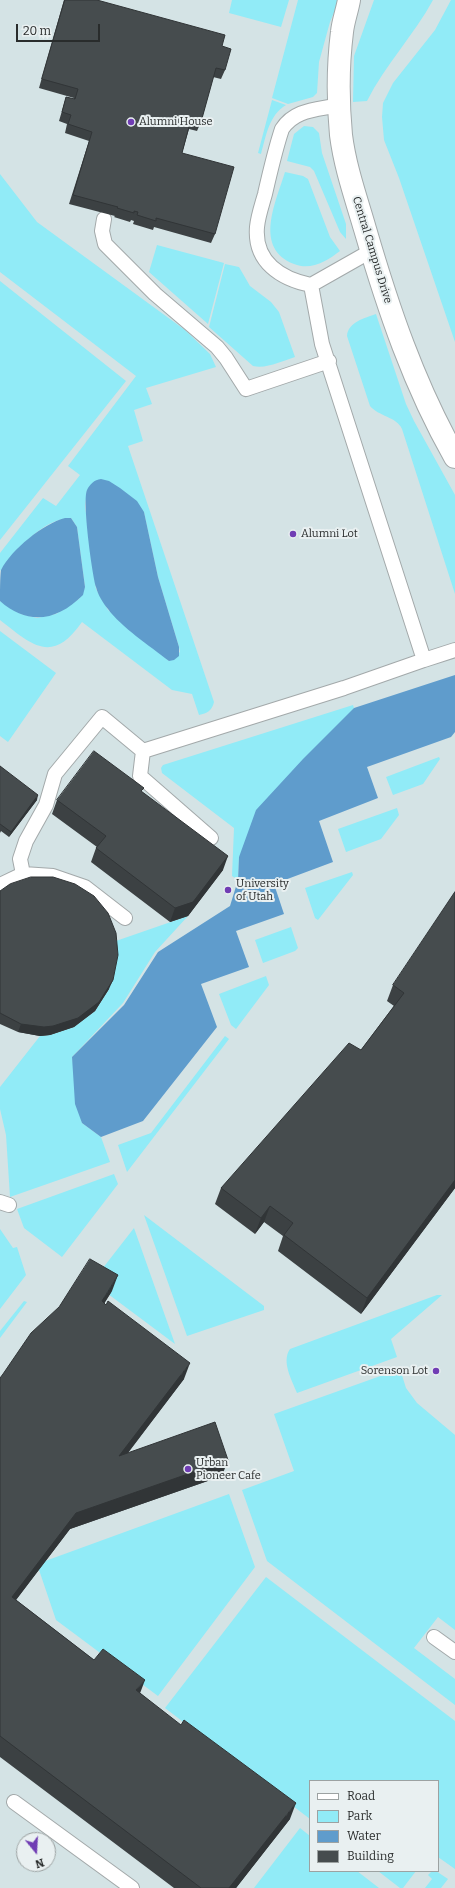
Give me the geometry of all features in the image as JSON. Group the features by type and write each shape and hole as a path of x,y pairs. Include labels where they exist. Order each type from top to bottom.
{"street":[{"name":"Central Campus Drive","path":"350,0 342,32 339,105 346,166 404,348 433,419 455,457"},
{"path":"342,32 363,0"}],"lane":[{"path":"339,105 296,114 288,120 282,129 257,226 260,248 268,264 284,277 311,285 372,251"},
{"path":"104,219 102,232 105,244 155,294 217,347 246,389 329,361"},
{"path":"311,285 322,344 329,361 424,660"},
{"path":"143,751 344,688 455,650"},
{"path":"23,874 20,859 26,841 46,805 55,774 102,717 143,751"},
{"path":"143,751 140,776 211,838"},
{"path":"0,885 23,874 54,876 85,887 124,918"},
{"path":"434,1637 455,1652"},
{"path":"14,1802 132,1888"}],"shaded area":[{"name":"University of Utah","path":"0,0 455,0 455,1888 0,1888"}],"green space":[{"path":"232,0 289,0 281,27 229,13"},
{"path":"298,0 339,0 330,22 319,62 317,93 313,97 288,104 272,98"},
{"path":"374,0 433,0 382,75 367,101 353,102 354,56"},
{"path":"451,0 455,0 455,342 399,178 384,140 382,117 383,103 393,83 435,30"},
{"path":"272,100 286,105 280,109 272,120 261,154 258,153"},
{"path":"304,126 313,127 319,133 322,153 346,224 346,239 340,232 314,171 310,167 287,161 294,134"},
{"path":"285,172 303,176 308,179 330,237 340,251 330,258 313,266 300,266 294,264 281,257 274,247 271,236 271,223 273,210"},
{"path":"0,174 37,222 185,330 210,354 216,367 146,388 152,404 134,410 143,441 128,446 214,702 212,708 207,712 199,715 192,694 172,690 82,622 71,635 61,643 51,647 32,643 0,620 0,601 21,614 37,618 56,614 79,599 85,587 77,527 71,518 61,519 40,529 22,545 0,571 0,553 43,498 56,506 80,475 68,466 136,376 0,272","holes":["87,491 144,512 158,577 180,652 169,661 108,610 96,589 85,506"]},
{"path":"157,245 224,263 208,324 149,272"},
{"path":"225,264 239,267 250,286 271,302 279,312 295,357 269,366 253,366 209,327"},
{"path":"0,281 126,381 0,540"},
{"path":"376,314 406,404 455,495 455,594 402,429 400,425 392,419 370,406 347,336 350,327 362,319"},
{"path":"0,631 56,673 8,742 0,736"},
{"path":"353,705 354,708 239,857 238,880 232,876 234,828 162,773 161,768 163,765"},
{"path":"439,757 440,759 423,784 393,795 386,777"},
{"path":"397,808 399,815 381,839 346,852 338,829"},
{"path":"352,872 353,875 318,920 315,918 305,888"},
{"path":"188,916 155,952 123,1003 72,1057 82,1123 101,1137 110,1162 10,1197 6,1135 0,1109 0,1087 40,1036 50,1035 74,1027 95,1011 109,989 113,942"},
{"path":"291,927 298,948 295,951 263,963 255,940"},
{"path":"266,976 269,985 236,1029 231,1025 219,994"},
{"path":"225,1036 229,1039 127,1172 118,1145 151,1133"},
{"path":"114,1174 118,1184 62,1257 24,1228 17,1209"},
{"path":"144,1215 264,1306 264,1310 187,1336"},
{"path":"134,1228 175,1344 92,1282"},
{"path":"0,1229 13,1248 17,1247 26,1275 0,1309"},
{"path":"437,1295 442,1295 391,1339 397,1357 297,1393 290,1377 287,1365 290,1349"},
{"path":"24,1301 27,1302 0,1338 0,1331"},
{"path":"400,1369 406,1388 417,1403 455,1435 455,1630 438,1617 414,1648 455,1679 455,1705 267,1561 242,1490 294,1471 274,1414"},
{"path":"229,1494 255,1567 158,1696 56,1620 37,1564"},
{"path":"266,1577 455,1721 455,1869 439,1858 439,1780 309,1780 309,1818 165,1708"},
{"path":"300,1828 309,1835 309,1872 358,1872 379,1888 254,1888"},
{"path":"379,1872 415,1872 403,1888 400,1888"},
{"path":"431,1872 438,1872 448,1879 441,1888 425,1888 432,1879 428,1875"}],"water":[{"path":"101,479 109,481 137,501 144,512 158,577 179,647 179,656 174,660 169,661 120,623 104,604 98,593 90,553 86,497 87,490 91,484 96,480"},
{"path":"71,518 77,527 85,587 83,595 73,604 53,615 32,617 11,609 0,601 1,570 20,546 29,538 56,521"},
{"path":"455,675 455,732 451,737 367,767 378,798 319,821 333,862 274,884 284,914 236,931 249,967 201,984 217,1027 143,1121 101,1137 82,1123 75,1104 72,1057 124,1005 158,952 230,906 238,880 239,857 256,810 303,759 354,708"}],"building":[{"name":"Alumni House","path":"65,0 97,0 225,35 222,46 231,49 225,70 216,68 201,122 191,119 182,153 234,167 215,234 156,218 156,221 137,215 138,212 134,211 134,213 117,208 118,207 73,195 92,132 68,124 71,115 62,112 66,97 75,99 78,89 42,79"},
{"path":"94,751 144,788 141,791 228,856 193,902 175,908 96,848 106,836 57,800"},
{"path":"0,766 38,795 11,832 0,824"},
{"path":"31,877 53,877 75,884 94,896 108,913 116,933 118,955 113,980 99,1002 78,1018 53,1026 44,1027 21,1024 0,1013 0,891 10,884"},
{"path":"455,892 455,1180 367,1298 284,1235 293,1223 270,1206 261,1218 221,1188 349,1043 361,1050 404,993 393,985"},
{"path":"90,1259 118,1275 102,1301 106,1305 108,1301 190,1363 119,1456 215,1422 228,1460 76,1513 12,1597 94,1660 103,1649 145,1680 136,1690 181,1725 184,1720 296,1803 229,1888 201,1888 0,1736 0,1378 31,1333 59,1307"}],"place":[{"name":"Alumni House","path":"131,122"},
{"name":"Alumni Lot","path":"293,534"},
{"name":"University of Utah","path":"228,890"},
{"name":"Sorenson Lot","path":"436,1371"},
{"name":"Urban Pioneer Cafe","path":"188,1469"}]}
